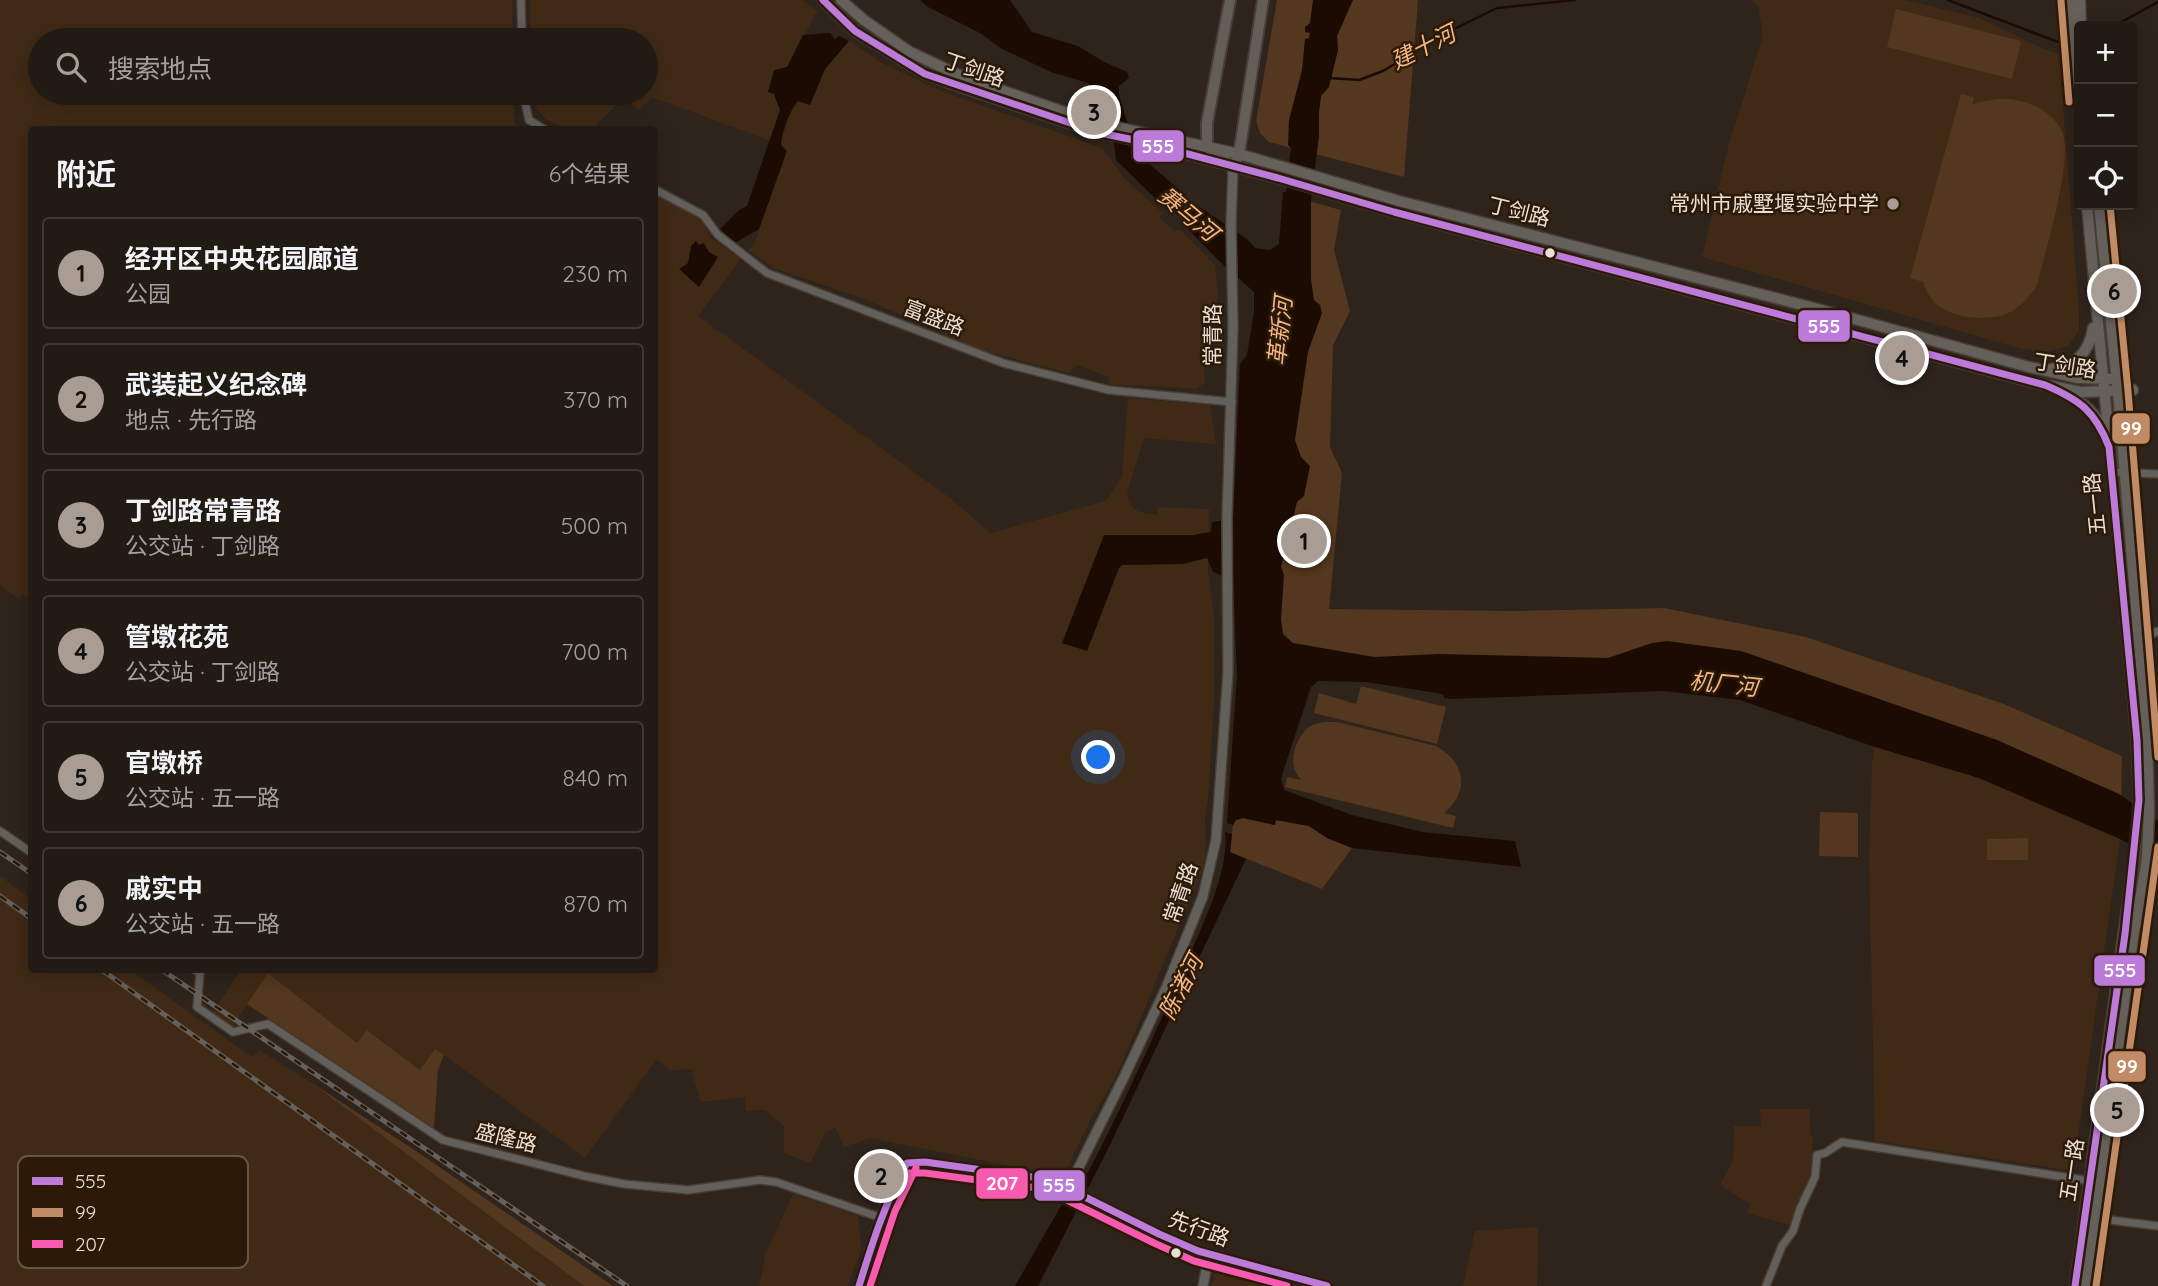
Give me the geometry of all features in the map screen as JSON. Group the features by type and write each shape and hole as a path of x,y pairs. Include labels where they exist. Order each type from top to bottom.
{"main road":[{"name":"丁剑路","path":"823,0 855,31 925,74 1100,133 1138,136 1239,154 1399,201 2035,368 2078,378 2116,379 2133,390 2081,392 2045,385 1233,167 1138,136 1093,122 964,77 910,52 864,20 841,0"},
{"path":"1230,0 1207,123 1207,147 1233,167 1239,154 1263,0"},
{"path":"2071,0 2075,21"},
{"path":"2078,21 2080,0"},
{"name":"五一路","path":"2085,1286 2132,946 2147,859 2149,811 2147,739 2111,472 2087,210"},
{"name":"五一路","path":"2075,1286 2135,851 2139,800 2124,471 2099,210"},
{"path":"2035,368 2059,369 2077,361 2091,342 2096,310"},
{"path":"2045,385 2074,397 2089,409 2102,426 2109,447"}],"street":[{"path":"521,0 522,28"},
{"path":"526,105 529,120 539,126"},
{"name":"常青路","path":"1070,1190 1166,988 1203,896 1216,840 1227,685 1226,583 1233,327 1233,167"},
{"name":"富盛路","path":"658,191 704,215 718,234 767,273 1003,363 1109,390 1231,402"},
{"path":"2111,472 2158,474"},
{"path":"2133,642 2158,631"},
{"path":"0,831 28,850"},
{"name":"盛隆路","path":"200,973 197,1007 233,1031 268,1024 443,1140 624,1184 688,1190 760,1180 776,1182 882,1218"},
{"path":"1766,1286 1782,1245 1794,1231 1800,1209 1815,1177 1817,1156 1842,1142 2090,1181"},
{"name":"先行路","path":"859,1286 896,1180 907,1163 925,1162 1040,1178 1209,1254 1327,1286"},
{"path":"2094,1218 2158,1226"},
{"path":"1203,1286 1209,1254"}],"shaded area":[{"path":"0,0 512,0 513,28 28,28 28,105 514,105 515,124 518,126 28,126 28,597 23,593 19,599 0,585"},
{"path":"530,0 803,0 817,11 774,94 780,110 771,141 658,99 658,28 531,28"},
{"path":"1277,0 1418,0 1404,177 1269,142 1260,133 1256,121"},
{"name":"常州市戚墅堰实验中学","path":"1752,0 1905,0 1979,18 2059,54 2079,311 2079,330 2068,346 2048,352 2022,349 1702,257 1727,151 1763,35 1758,6"},
{"path":"1896,9 2021,41 2012,79 1887,47"},
{"path":"849,41 882,63 941,91 1102,148 1125,179 1163,213 1159,217 1174,231 1180,229 1215,265 1218,294 1204,367 1205,382 1197,389 1109,384 1109,377 1077,365 1068,373 981,350 867,300 773,268 748,250 754,244 786,151 781,145 782,138 792,109 798,101 810,104 825,69"},
{"path":"1961,94 1974,97 1972,105 2003,99 2019,100 2035,106 2057,123 2065,145 2057,206 2037,285 2018,307 1995,317 1973,318 1951,313 1934,302 1923,282 1910,278"},
{"path":"616,105 595,126 561,126 546,119 535,107"},
{"path":"658,195 701,218 711,238 741,259 698,316 950,498 990,533 1106,501 1122,476 1128,398 1210,405 1216,444 1144,438 1127,493 1130,505 1139,512 1157,515 1158,507 1209,509 1208,570 1214,617 1214,701 1205,817 1206,861 1117,1075 1094,1113 1066,1170 1056,1175 870,1138 844,1147 835,1127 826,1131 810,1163 784,1153 784,1126 765,1110 746,1111 745,1097 701,1102 691,1069 672,1071 656,1060 585,1158 436,1049 420,1070 368,1030 357,1043 268,973 658,973"},
{"path":"1298,198 1341,210 1334,250 1350,311 1333,345 1330,447 1342,473 1329,609 1513,611 1664,608 1806,637 2004,704 2122,756 2121,809 1768,676 1444,667 1275,653"},
{"path":"1361,686 1446,707 1437,744 1314,713 1319,693 1356,704"},
{"path":"1337,722 1436,746 1446,753 1459,769 1461,778 1458,796 1444,813 1456,816 1453,828 1285,787 1287,777 1301,780 1296,773 1293,758 1303,733 1314,724"},
{"path":"1875,747 1979,778 2120,839 2073,1171 1875,1141 1869,859"},
{"path":"1820,812 1858,813 1858,857 1819,856"},
{"path":"1243,818 1274,825 1276,820 1309,826 1327,838 1352,848 1322,889 1230,852 1233,825 1236,820"},
{"path":"2028,838 2028,860 1987,860 1987,839"},
{"path":"0,876 28,897 28,973 134,973 252,1057 259,1050 306,1079 584,1286 0,1286"},
{"path":"239,973 268,973 232,1028 212,1014"},
{"path":"268,973 357,1043 367,1030 420,1070 435,1049 444,1055 438,1070 434,1128 247,1004"},
{"path":"306,1079 419,1153 613,1286 584,1286"},
{"path":"1760,1109 1810,1109 1810,1134 1813,1137 1811,1176 1790,1225 1747,1213 1750,1204 1720,1185 1733,1161 1734,1126 1761,1126"},
{"path":"793,1194 858,1216 861,1250 848,1286 759,1286 766,1253"},
{"path":"1538,1227 1537,1286 1463,1286 1475,1231"},
{"path":"1227,1268 1268,1281 1266,1286 1211,1286 1215,1273"}],"water":[{"path":"920,0 1010,0 1032,32 1078,46 1127,72 1129,78 1119,86 1119,96 1137,153 1186,196 1185,201 1166,209 1116,160 1114,144 1094,88 1088,83 1051,72 1002,49 980,33 928,7"},
{"path":"1313,0 1353,0 1337,36 1338,50 1329,87 1321,96 1319,112 1319,136 1311,200 1311,279 1314,300 1320,305 1322,313 1308,352 1295,440 1301,457 1310,466 1304,496 1297,502 1281,567 1284,575 1281,619 1283,634 1293,643 1374,657 1438,654 1608,658 1652,643 1667,641 1741,651 1997,740 2119,794 2158,821 2158,859 2120,839 1979,778 1875,747 1740,700 1664,691 1451,699 1444,698 1443,694 1366,682 1318,681 1311,687 1281,778 1284,790 1352,815 1422,832 1515,841 1521,867 1352,848 1327,838 1309,826 1276,820 1275,825 1243,818 1236,820 1233,825 1227,823 1237,675 1233,580 1213,572 1207,558 1183,564 1122,565 1087,651 1062,643 1104,535 1192,535 1211,532 1212,522 1233,519 1240,364 1247,355 1254,312 1254,292 1182,223 1198,206 1247,239 1255,248 1270,250 1279,244 1283,192 1286,192 1291,148 1288,145 1289,120 1302,70 1305,39 1309,38 1310,33 1305,32 1305,27 1310,23"},
{"path":"830,33 835,39 839,36 849,41 825,69 810,105 798,101 792,110 784,127 781,145 787,151 759,229 735,243 720,229 739,210 747,206 780,110 774,94 768,92 774,70 787,67 803,35"},
{"path":"696,241 699,245 704,243 709,252 718,257 699,287 679,269 688,263 691,246"},
{"name":"陈渚河","path":"1225,832 1232,834 1230,852 1246,859 1108,1149 1038,1286 1015,1286 1065,1199 1072,1202 1141,1064 1210,907 1222,868"}],"waterway":[{"name":"建十河","path":"1329,78 1359,80 1383,71 1450,31 1497,8 1575,0"},
{"name":"建十河","path":"1948,0 2058,42 2070,40"},
{"name":"建十河","path":"2123,21 2158,2"},
{"name":"赛马河","path":"1176,204 1190,216"}],"railway":[{"path":"0,852 28,871"},
{"path":"0,896 28,916"},
{"path":"106,973 543,1286"},
{"path":"166,973 627,1286"}],"transit line":[{"name":"555","path":"823,0 855,31 925,74 1100,133 1278,178 1394,212 2045,385 2085,408 2098,424 2109,447 2137,740 2139,800 2125,934 2075,1286"},
{"name":"99","path":"2061,1 2069,102"},
{"name":"99","path":"2110,210 2158,757"},
{"name":"99","path":"2096,1286 2158,847"},
{"name":"555","path":"859,1286 874,1239 899,1178 907,1163 925,1162 1040,1178 1198,1251 1327,1286"},
{"name":"207","path":"870,1286 895,1211 916,1168"},
{"name":"207","path":"908,1173 1037,1188 1194,1261 1287,1286"}],"place":[{"name":"丁剑路常青路","path":"1094,112"},
{"name":"常州市戚墅堰实验中学","path":"1893,204"},
{"name":"戚实中","path":"2114,291"},
{"name":"管墩花苑","path":"1902,358"},
{"name":"经开区中央花园廊道","path":"1304,541"},
{"name":"官墩桥","path":"2117,1110"},
{"name":"武装起义纪念碑","path":"881,1176"}],"water label":[{"name":"革新河","path":"1280,331"},
{"name":"机厂河","path":"1724,684"}]}
